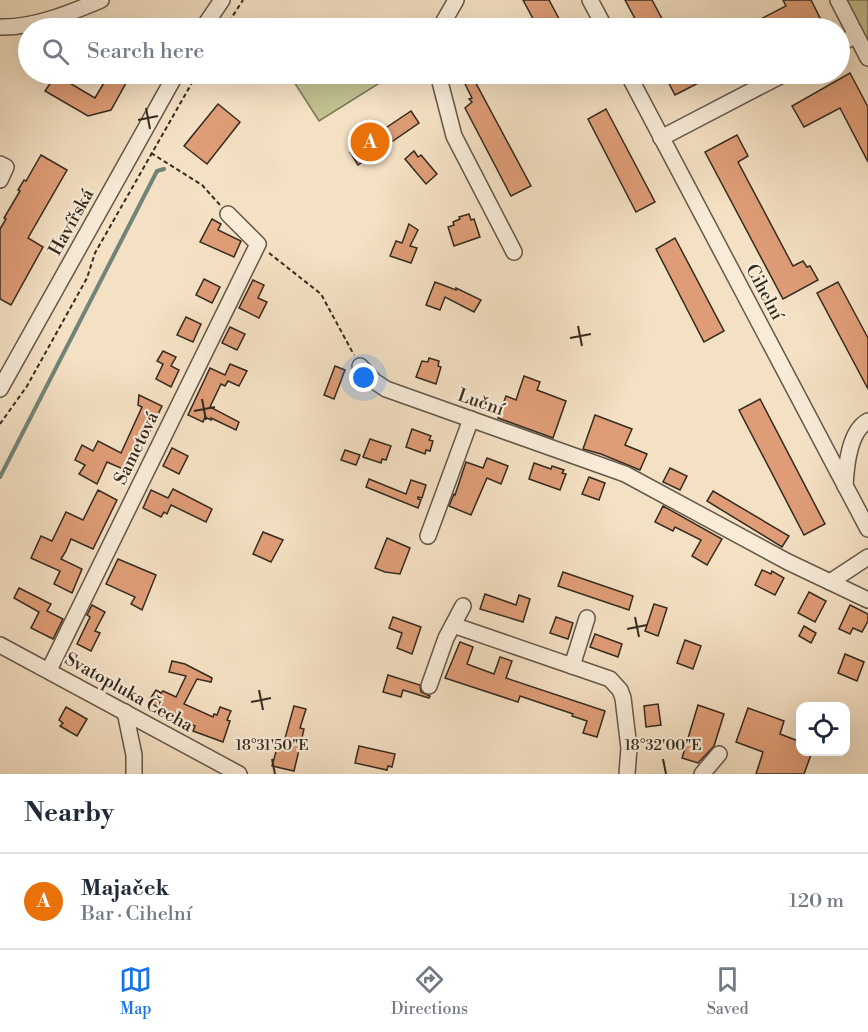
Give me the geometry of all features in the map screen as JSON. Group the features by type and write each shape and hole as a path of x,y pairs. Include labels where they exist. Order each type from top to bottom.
{"street":[{"path":"53,18 101,0"},
{"path":"210,18 222,0"},
{"path":"446,18 456,0"},
{"path":"590,0 600,18"},
{"path":"838,0 847,18"},
{"path":"850,23 868,58"},
{"path":"0,27 18,25"},
{"path":"850,38 856,35"},
{"name":"Havířská","path":"0,389 170,84"},
{"path":"439,84 454,136 514,252"},
{"name":"Cihelní","path":"633,84 868,529"},
{"path":"661,138 765,84"},
{"path":"0,164 6,167 0,180"},
{"path":"228,214 258,244"},
{"name":"Sametová","path":"49,670 258,244"},
{"name":"Luční","path":"360,366 374,381 386,389 625,474 868,600"},
{"path":"429,536 471,419"},
{"path":"845,486 847,454 862,424 868,421"},
{"path":"830,582 868,557"},
{"path":"429,686 446,638 464,606"},
{"path":"572,666 587,618"},
{"path":"453,625 610,679 620,690 632,772"},
{"name":"Svatopluka Čecha","path":"0,645 239,774"},
{"path":"125,712 134,755 134,774"},
{"path":"702,774 719,754"}],"path":[{"path":"231,18 243,0"},
{"path":"0,424 27,386 87,278 94,253 191,84"},
{"path":"151,153 202,185 228,214"},
{"path":"258,244 321,294 360,366"}],"shaded area":[{"path":"845,0 868,0 868,44"},
{"path":"295,84 378,84 319,121"}],"building":[{"path":"523,0 549,0 559,18 533,18"},
{"path":"625,0 652,0 662,18 635,18"},
{"path":"783,0 811,0 820,18 763,18 786,6"},
{"path":"850,73 868,107 868,162 840,108 804,127 792,106 831,84 850,84"},
{"path":"50,84 71,84 95,98 103,84 125,84 111,110 88,116 45,91"},
{"path":"465,84 476,84 531,186 511,196 465,108 472,102 469,99 472,98"},
{"path":"669,84 696,84 675,95"},
{"path":"218,104 240,122 207,164 184,146"},
{"path":"606,109 655,202 636,212 588,119"},
{"path":"411,111 419,123 358,165 350,152"},
{"path":"737,135 748,156 738,162 793,266 803,261 807,267 810,266 818,280 783,299 705,152"},
{"path":"414,151 418,157 421,155 437,174 426,184 405,159"},
{"path":"41,155 67,170 28,238 43,247 11,305 0,299 0,229 20,191 18,190"},
{"path":"469,214 471,220 474,219 480,237 454,246 448,227 454,225 453,222 460,219 459,217"},
{"path":"212,219 221,224 218,230 241,241 234,257 200,242"},
{"path":"409,224 418,230 410,246 417,248 411,263 390,256 396,241 402,243"},
{"path":"675,238 724,331 704,342 656,249"},
{"path":"204,279 220,287 212,303 196,295"},
{"path":"253,280 264,285 258,298 267,302 259,318 239,308"},
{"path":"435,282 456,290 456,288 481,300 474,312 445,297 440,310 426,305"},
{"path":"838,282 868,338 868,389 817,293"},
{"path":"186,317 201,324 193,342 177,335"},
{"path":"230,327 245,334 237,350 222,343"},
{"path":"163,351 176,357 171,366 179,370 171,387 156,379 163,364 157,361"},
{"path":"429,358 439,361 438,366 441,367 436,384 416,377 422,361 428,362"},
{"path":"230,364 247,371 239,386 228,381 225,386 221,384 210,407 239,422 236,430 211,418 211,420 205,417 203,422 188,415 210,368 225,375"},
{"path":"335,366 345,370 334,399 324,395"},
{"path":"524,376 540,382 537,390 566,401 553,438 498,418 506,396 516,400"},
{"path":"139,395 162,406 130,472 107,462 97,484 79,474 85,465 75,460 82,445 93,451 98,441 121,453 142,407 138,405"},
{"path":"760,399 825,524 804,535 739,410"},
{"path":"595,415 632,429 625,445 647,454 640,470 583,449"},
{"path":"412,429 431,436 429,440 433,441 430,451 426,450 425,454 406,447"},
{"path":"370,439 391,446 386,460 382,459 381,463 363,457"},
{"path":"172,448 188,456 179,474 163,466"},
{"path":"345,450 360,455 356,465 341,460"},
{"path":"487,458 508,466 501,484 487,478 471,515 449,506 466,462 483,468"},
{"path":"534,463 551,469 552,466 564,470 562,473 566,474 560,490 529,479"},
{"path":"670,468 687,476 680,490 663,482"},
{"path":"589,477 605,483 599,500 582,494"},
{"path":"369,479 406,494 411,480 426,485 422,498 418,497 421,500 418,508 366,487"},
{"path":"173,489 212,509 206,522 171,505 167,514 164,512 161,517 143,508 151,490 168,498"},
{"path":"98,490 117,500 93,549 71,539 61,559 82,569 72,593 54,584 60,571 31,558 41,536 52,541 66,512 83,520"},
{"path":"713,491 789,536 782,547 707,501"},
{"path":"663,506 722,539 707,565 692,556 701,540 675,527 673,531 655,522"},
{"path":"263,532 283,540 271,562 253,554"},
{"path":"387,538 410,548 400,574 375,568"},
{"path":"118,559 156,575 142,610 131,604 135,597 106,584"},
{"path":"762,570 771,574 772,571 784,578 775,595 755,585"},
{"path":"563,572 633,596 629,610 558,586"},
{"path":"19,588 51,604 47,611 63,619 53,639 31,628 39,612 14,598"},
{"path":"809,592 826,601 815,622 798,613"},
{"path":"485,594 516,605 519,595 530,599 523,622 480,609"},
{"path":"654,604 667,608 658,636 645,631"},
{"path":"92,605 105,612 95,631 100,633 91,651 77,644 90,617 87,615"},
{"path":"850,605 868,614 868,621 862,632 853,628 850,634 839,629"},
{"path":"393,617 421,627 412,654 397,648 402,633 389,628"},
{"path":"556,617 573,623 568,639 550,633"},
{"path":"804,626 816,633 811,643 799,636"},
{"path":"595,634 622,644 618,657 590,647"},
{"path":"685,640 701,646 693,669 677,663"},
{"path":"460,642 473,647 467,664 494,674 500,657 512,661 506,678 605,711 597,737 583,733 587,721 572,716 573,714 520,696 518,702 445,678"},
{"path":"845,654 864,662 857,681 838,673"},
{"path":"172,661 185,664 212,678 211,682 197,679 184,704 213,717 214,714 217,715 220,707 231,711 223,742 193,731 195,726 148,702 156,690 176,697 186,676 169,672"},
{"path":"388,675 420,685 421,692 430,696 429,698 403,690 401,697 383,692"},
{"path":"658,704 661,725 646,727 644,706"},
{"path":"698,705 724,714 714,746 698,763 682,758"},
{"path":"294,706 306,709 300,728 304,729 294,771 272,766 277,748 282,749"},
{"path":"66,707 87,719 77,736 60,726 63,723 59,720"},
{"path":"748,708 784,721 780,734 796,740 796,756 811,756 804,774 756,774 763,752 736,742"},
{"path":"359,746 395,754 392,767 388,766 387,770 355,763"}],"waterway":[{"path":"0,477 157,171 164,169"}],"place":[{"name":"Majaček","path":"370,142"}]}
